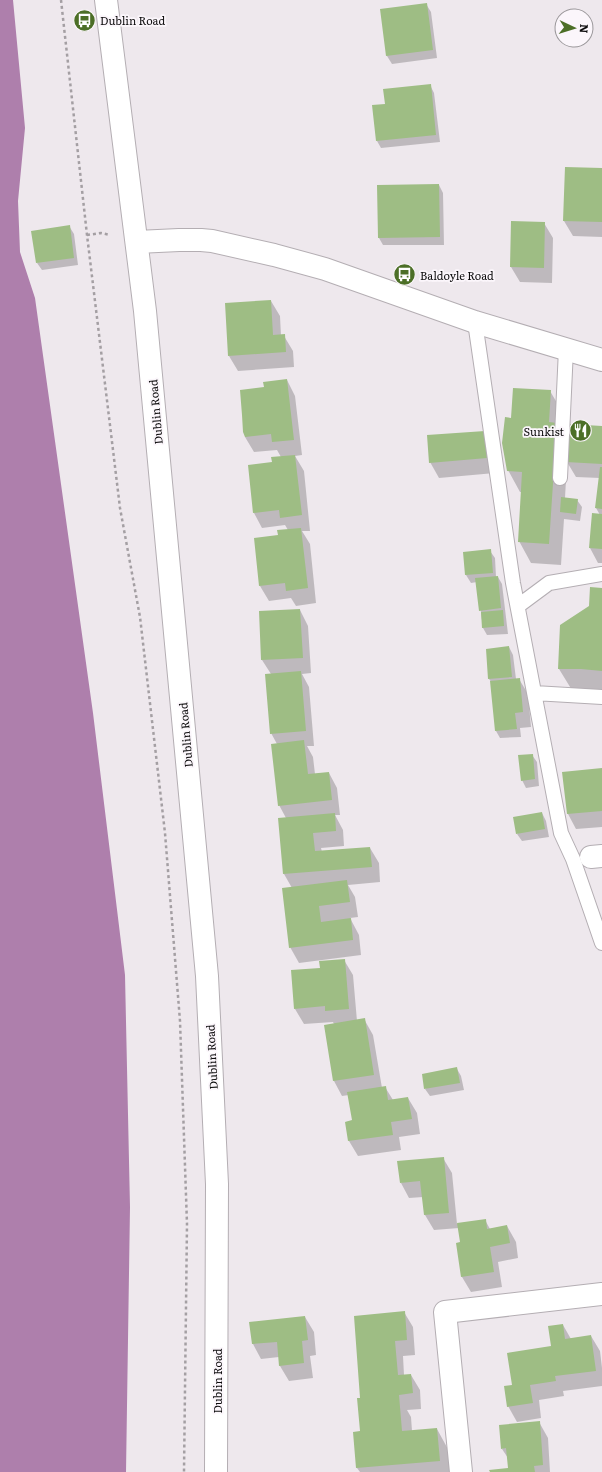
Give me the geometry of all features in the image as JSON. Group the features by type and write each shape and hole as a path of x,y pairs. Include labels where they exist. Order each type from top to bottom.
{"main road":[{"name":"Dublin Road","path":"106,0 145,311 208,990 217,1184 216,1472"},
{"path":"137,242 201,240 267,253 325,269 475,322 602,360"},
{"path":"461,1472 445,1312 602,1294"}],"lane":[{"path":"475,322 518,606 561,833 573,859 602,943"},
{"path":"560,478 566,349"},
{"path":"518,606 549,583 602,574"},
{"path":"534,693 602,697"}],"path":[{"path":"61,0 87,235 119,500 140,617 165,832 180,1021 187,1224 184,1472"}],"shaded area":[{"path":"0,0 13,0 25,128 18,201 20,252 35,298 93,713 125,975 130,1207 126,1472 0,1472"}],"building":[{"path":"427,3 433,50 386,56 380,9"},
{"path":"431,84 436,135 376,141 372,105 385,104 383,89"},
{"path":"565,167 602,168 602,222 563,221"},
{"path":"439,184 440,237 378,238 377,185"},
{"path":"511,221 545,222 544,268 510,267"},
{"path":"70,225 74,258 36,263 31,231"},
{"path":"271,300 273,335 285,334 286,352 228,356 225,303"},
{"path":"287,379 294,440 272,442 271,434 245,437 243,432 240,390 264,387 263,382"},
{"path":"513,388 551,390 549,422 557,423 549,544 518,542 522,472 507,471 502,443 505,417 511,418"},
{"path":"569,424 602,426 602,464 566,462"},
{"path":"485,431 487,458 429,463 427,435"},
{"path":"295,455 302,515 280,518 279,510 253,513 248,465 272,462 271,457"},
{"path":"600,467 602,467 602,509 595,508"},
{"path":"561,497 578,499 576,514 560,512"},
{"path":"592,513 602,514 602,549 589,548"},
{"path":"301,528 308,588 286,591 285,583 259,586 254,538 278,535 277,530"},
{"path":"491,549 493,573 465,575 463,552"},
{"path":"498,576 501,608 479,611 475,578"},
{"path":"590,587 602,588 602,671 558,669 560,625 589,606"},
{"path":"300,609 303,658 261,660 259,611"},
{"path":"503,610 504,626 482,628 481,612"},
{"path":"509,646 512,677 488,679 486,649"},
{"path":"301,671 306,731 270,734 265,674"},
{"path":"520,678 523,712 515,713 517,729 495,731 490,681"},
{"path":"304,740 308,774 329,772 332,800 278,806 271,744"},
{"path":"533,754 535,779 521,781 518,755"},
{"path":"602,768 602,811 567,814 562,772"},
{"path":"542,812 545,829 516,834 513,817"},
{"path":"335,813 336,831 313,833 315,851 370,847 372,867 283,874 278,818"},
{"path":"347,880 350,902 319,906 321,922 351,918 353,940 289,948 282,888"},
{"path":"345,959 349,1009 325,1011 325,1006 294,1009 291,970 320,968 319,961"},
{"path":"365,1018 374,1075 333,1081 324,1025"},
{"path":"457,1067 460,1083 424,1089 422,1074"},
{"path":"386,1086 388,1100 408,1097 412,1119 391,1122 393,1135 348,1141 345,1122 352,1120 347,1092"},
{"path":"444,1157 449,1213 424,1215 420,1181 400,1183 397,1161"},
{"path":"486,1219 487,1229 507,1225 510,1243 490,1247 494,1272 461,1277 456,1243 460,1242 457,1223"},
{"path":"405,1311 407,1340 395,1341 398,1375 411,1374 413,1393 399,1395 402,1431 437,1428 440,1461 356,1468 353,1432 360,1431 357,1398 360,1398 354,1316"},
{"path":"305,1316 308,1340 302,1341 304,1363 279,1366 277,1342 252,1344 249,1322"},
{"path":"563,1324 565,1339 591,1335 596,1371 555,1376 556,1381 530,1385 533,1403 507,1407 504,1386 512,1385 507,1353 551,1346 548,1326"},
{"path":"540,1421 543,1465 534,1466 535,1472 490,1472 489,1470 508,1468 506,1448 501,1449 499,1425"}],"place":[{"name":"Dublin Road","path":"84,20"},
{"name":"Baldoyle Road","path":"404,275"},
{"name":"Sunkist","path":"580,431"}]}
